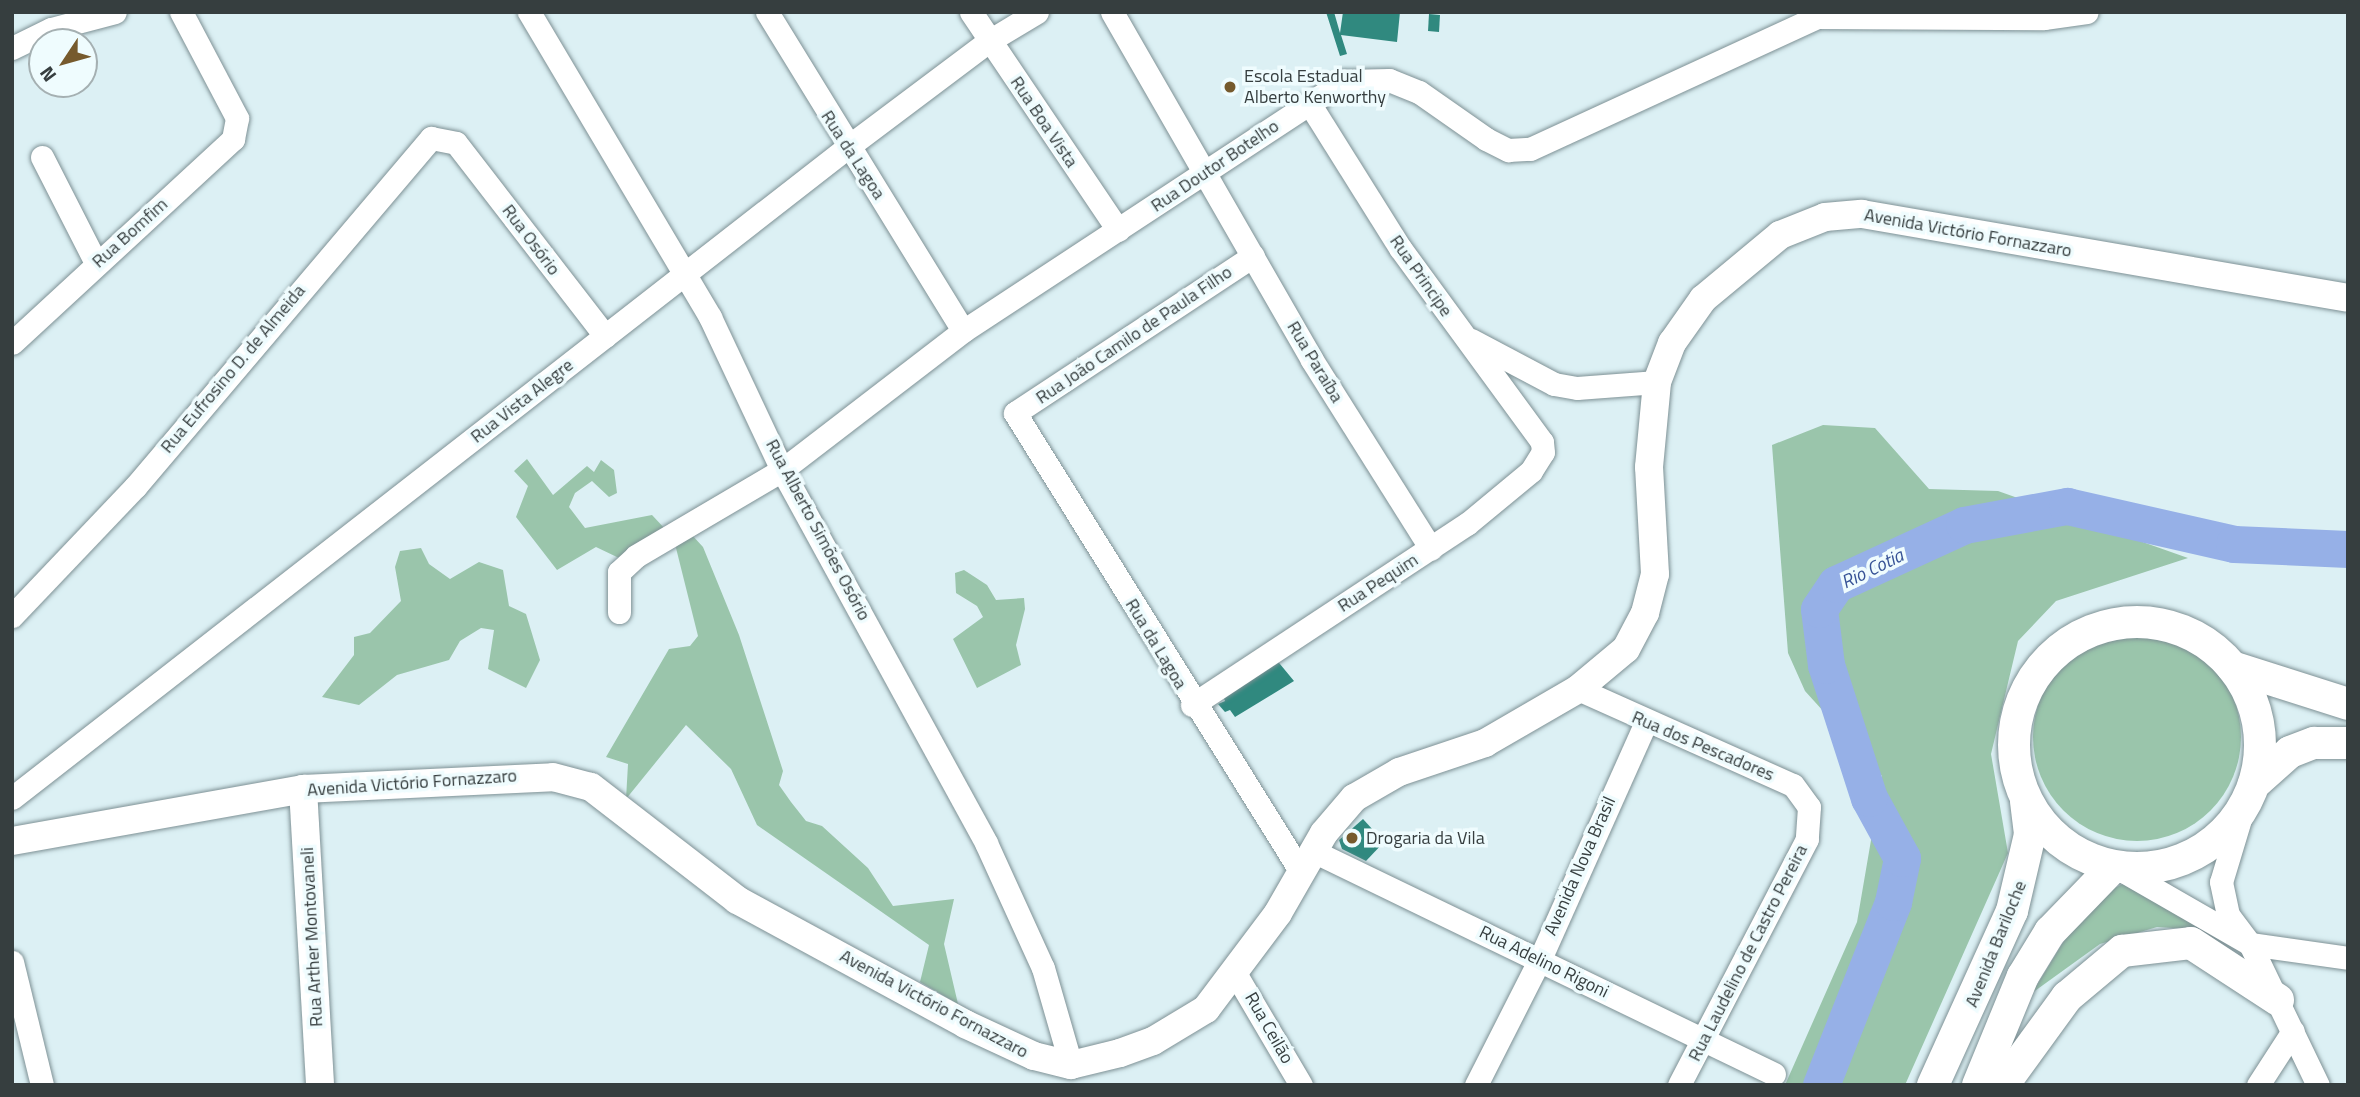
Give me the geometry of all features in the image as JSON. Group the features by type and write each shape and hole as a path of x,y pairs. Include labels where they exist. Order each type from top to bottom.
{"main road":[{"path":"2249,795 2258,723 2232,667 2211,646 2157,623 2098,627 2071,640 2036,674 2018,709 2013,738 2025,796 2048,829 2079,854 2115,867 2164,864 2200,852 2290,752 2314,743 2348,743"},
{"path":"2232,667 2348,704"},
{"name":"Avenida Bariloche","path":"1933,1085 1990,969 2015,901 2030,834 2025,796"},
{"name":"Avenida Bariloche","path":"1978,1085 2023,976 2050,932 2115,867"},
{"path":"2003,1085 2067,997 2122,951 2191,943 2278,1000"}],"street":[{"path":"12,48 51,29 115,12"},
{"name":"Rua Bomfim","path":"12,343 96,263 228,146 237,118 181,12"},
{"name":"Rua Alberto Simões Osório","path":"529,12 736,365 782,470 998,866 1043,968 1071,1065"},
{"name":"Rua da Lagoa","path":"767,12 963,331"},
{"name":"Rua Boa Vista","path":"971,12 1118,230"},
{"name":"Rua Vista Alegre","path":"12,798 849,146 989,41 1037,12"},
{"name":"Rua Paraíba","path":"1112,12 1253,256 1431,549"},
{"name":"Rua Doutor Botelho","path":"619,612 618,572 625,564 782,470 963,331 1344,81 1390,80 1419,92 1486,139 1508,150 1530,149 1817,16 2044,18 2087,12"},
{"name":"Rua Principe","path":"1309,103 1400,248 1542,442"},
{"name":"Rua Eufrosino D. de Almeida","path":"12,616 135,487 426,142 439,135 456,143"},
{"name":"Rua Osório","path":"456,143 605,336"},
{"path":"43,158 96,263"},
{"name":"Avenida Victório Fornazzaro","path":"12,841 303,789 524,775 591,788 737,900 965,1024 1034,1056 1071,1065 1120,1053 1182,1026 1206,1009 1235,972 1307,861 1354,798 1399,772 1485,743 1578,689 1626,649 1646,613 1655,574 1649,467 1657,382 1672,343 1703,299 1780,235 1825,217 1862,214 2347,300"},
{"name":"Rua João Camilo de Paula Filho","path":"1015,413 1253,256"},
{"path":"1465,337 1554,384 1577,388 1657,382"},
{"name":"Rua da Lagoa","path":"1015,413 1192,705 1307,861"},
{"name":"Rua Pequim","path":"1192,705 1431,549 1531,471 1543,453 1542,442"},
{"name":"Rua dos Pescadores","path":"1578,689 1646,722 1793,785 1809,807 1810,820"},
{"name":"Avenida Nova Brasil","path":"1476,1085 1540,959 1646,722"},
{"name":"Rua Arther Montovaneli","path":"303,789 320,1085"},
{"path":"2249,795 2221,881 2228,915 2250,944 2318,1085"},
{"name":"Rua Laudelino de Castro Pereira","path":"1679,1085 1807,839 1810,820"},
{"name":"Rua Adelino Rigoni","path":"1307,861 1540,959 1774,1074"},
{"path":"2115,867 2250,944 2348,958"},
{"path":"12,962 42,1085"},
{"name":"Rua Ceilão","path":"1235,972 1301,1085"},
{"path":"2258,1085 2292,1031"}],"green space":[{"path":"1823,425 1875,428 1929,489 1998,491 2188,558 2056,601 2018,641 1991,754 2008,853 1905,1085 1785,1085 1857,922 1882,776 1805,691 1788,653 1772,445"},
{"path":"527,459 553,495 587,466 594,472 601,460 614,470 617,493 609,497 592,481 575,493 569,507 585,528 652,515 667,531 619,558 596,547 557,570 516,517 528,486 514,471"},
{"path":"691,534 703,547 739,635 783,771 779,785 791,802 806,821 822,826 868,868 893,906 954,899 944,944 958,1004 920,982 929,945 757,825 731,769 686,725 626,799 628,764 606,757 669,649 690,646 698,636 675,544"},
{"path":"421,548 429,564 450,579 479,562 503,570 509,606 526,614 540,660 526,688 488,669 494,630 481,628 460,641 449,660 397,675 359,705 322,697 354,655 354,637 370,633 401,601 395,567 400,551"},
{"path":"964,570 987,585 996,600 1024,598 1025,609 1016,645 1021,665 977,688 953,639 983,617 977,606 956,593 955,573"},
{"path":"2137,633 2177,641 2210,664 2233,697 2241,737 2233,777 2210,810 2177,833 2137,841 2097,833 2064,810 2041,777 2033,737 2041,697 2064,664 2097,641"},
{"path":"2123,884 2204,930 2157,927 2100,944 2032,993 2089,900"}],"building":[{"path":"1326,12 1334,12 1340,33 1343,12 1400,12 1397,42 1341,35 1347,54 1340,56"},
{"path":"1429,14 1440,15 1439,32 1428,31"},
{"path":"1275,658 1294,681 1235,717 1230,710 1225,712 1218,704 1225,701 1221,692"},
{"path":"1363,819 1384,842 1366,861 1342,849 1339,840"}],"waterway":[{"name":"Rio Cotia","path":"1821,1085 1893,902 1902,858 1869,798 1826,665 1819,609 1836,584 1964,525 2067,506 2234,544 2348,549"}],"place":[{"name":"Escola Estadual Alberto Kenworthy","path":"1230,87"},
{"name":"Drogaria da Vila","path":"1352,838"}]}
